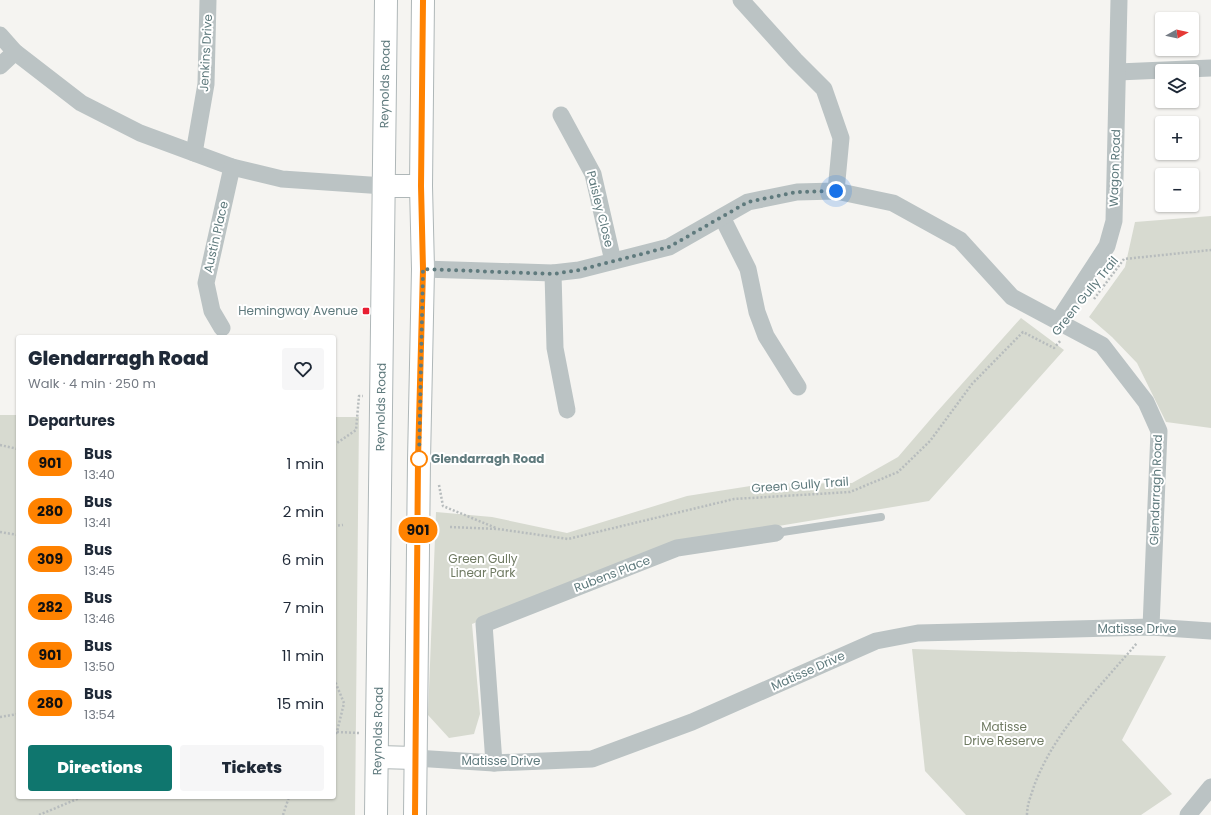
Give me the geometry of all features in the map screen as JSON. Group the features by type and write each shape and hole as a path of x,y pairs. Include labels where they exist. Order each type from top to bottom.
{"main road":[{"name":"Reynolds Road","path":"376,815 378,757 380,405 386,0"},
{"path":"416,815 415,758 423,269 421,186 423,0"},
{"path":"384,186 421,186"},
{"path":"378,757 415,758"}],"street":[{"name":"Jenkins Drive","path":"194,153 206,84 208,0"},
{"path":"741,0 794,60 824,89 841,138 836,191"},
{"name":"Wagon Road","path":"1065,325 1107,246 1114,221 1119,0"},
{"path":"0,35 15,52 81,103 140,133 232,167 282,180 384,186"},
{"path":"0,66 15,52"},
{"path":"1118,72 1211,68"},
{"name":"Paisley Close","path":"562,115 593,174 613,261"},
{"name":"Austin Place","path":"222,328 212,311 206,283 232,167"},
{"name":"Glendarragh Road","path":"423,269 553,274 669,247 748,202 797,192 836,191 893,203 960,240 1012,297 1102,345 1146,402 1158,431 1151,627"},
{"path":"722,217 748,269 757,312 766,336 798,387"},
{"path":"553,274 555,348 567,410"},
{"name":"Rubens Place","path":"494,763 484,624 677,548 776,533"},
{"name":"Matisse Drive","path":"415,758 494,763 592,759 692,722 876,641 918,634 1151,627 1211,631"},
{"path":"1188,815 1210,791"}],"lane":[{"name":"Rubens Place","path":"776,533 881,517"}],"path":[{"name":"Green Gully Trail","path":"1091,303 1124,259 1211,250"},
{"name":"Green Gully Trail","path":"450,527 498,529 568,539 734,499 850,492 898,472 930,441 972,384 1023,332 1054,348 1065,325"},
{"path":"336,444 356,430"},
{"path":"0,445 16,449"},
{"path":"336,526 344,525"},
{"path":"0,532 16,535"},
{"path":"1027,815 1026,806 1042,764 1072,719 1151,627"},
{"path":"336,684 344,703 338,732 364,734"},
{"path":"0,717 16,714"},
{"path":"39,815 77,799"},
{"path":"283,815 287,799"}],"green space":[{"path":"1211,216 1211,428 1166,422 1137,363 1112,337 1089,317 1125,267 1135,222"},
{"name":"Green Gully Linear Park","path":"1021,318 1064,350 929,501 670,544 472,624 480,714 474,734 449,738 428,715 436,512 492,517 567,533 687,496 763,484 852,483 898,457"},
{"path":"0,415 16,415 16,799 336,799 336,417 359,417 355,815 0,815"},
{"name":"Matisse Drive Reserve","path":"912,649 1166,656 1122,740 1172,794 1141,815 966,815 925,771"}],"bus line":[{"name":"901","path":"415,815 418,460 423,269 421,186 423,0"}],"place":[{"name":"Hemingway Avenue","path":"366,311"},
{"name":"Glendarragh Road","path":"419,459"}],"route":[{"path":"419,459 418,460 423,269 553,274 579,270 669,247 748,202 797,192 836,191"}]}
